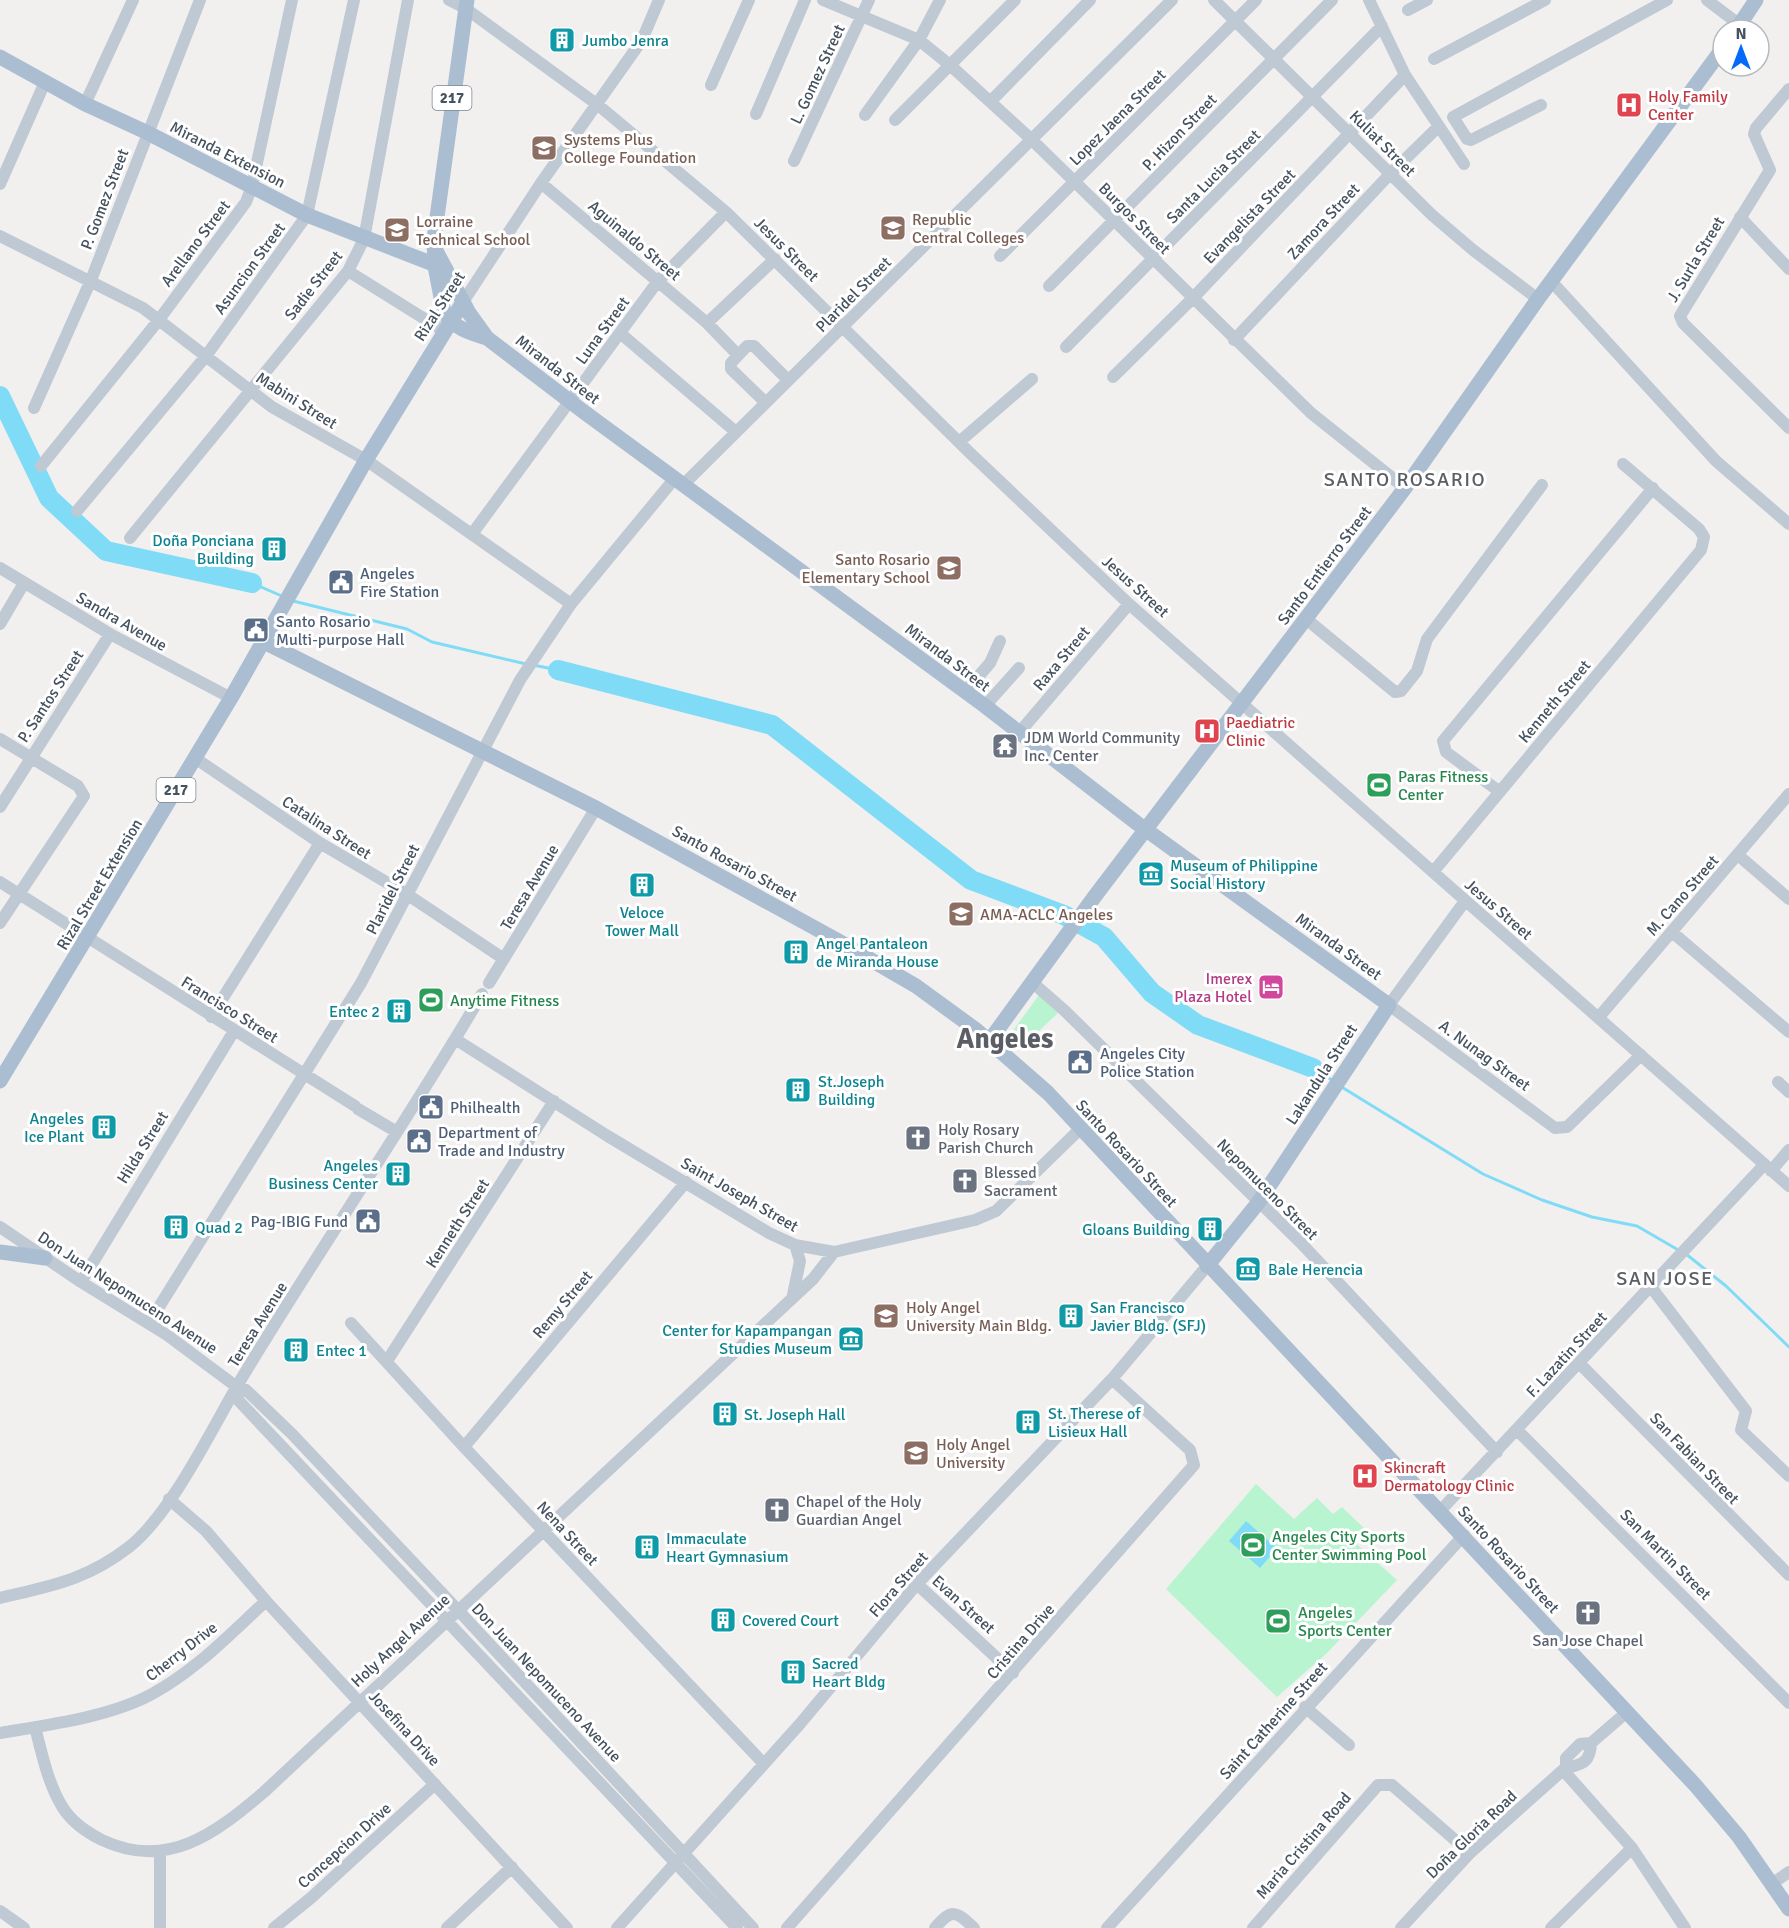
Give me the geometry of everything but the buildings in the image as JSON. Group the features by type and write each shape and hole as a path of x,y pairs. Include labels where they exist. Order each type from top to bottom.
{"main road":[{"path":"1744,18 1756,0"},
{"name":"217","path":"463,302 441,268 434,247 441,178 466,4"},
{"name":"Miranda Extension","path":"0,57 85,104 146,132 307,215 441,268"},
{"name":"Santo Entierro Street","path":"990,1040 1095,896 1244,704 1305,618 1405,488 1538,299 1711,64"},
{"name":"217","path":"441,268 442,306 447,326"},
{"name":"Rizal Street","path":"264,642 366,460 463,302"},
{"name":"Miranda Street","path":"463,302 487,338 571,402 985,706 1018,734 1147,830 1389,1005"},
{"name":"Miranda Street","path":"447,326 487,338"},
{"name":"Rizal Street Extension","path":"2,1074 87,938 264,642"},
{"name":"Santo Rosario Street","path":"264,642 596,808 916,986 990,1040 1048,1094 1207,1266 1464,1535 1627,1712 1733,1829 1773,1883 1789,1909"},
{"name":"Lakandula Street","path":"1207,1266 1258,1203 1348,1062 1389,1005"},
{"path":"0,1252 45,1258"}],"street":[{"name":"P. Gomez Street","path":"34,408 91,280 146,132 200,0"},
{"name":"Arellano Street","path":"41,466 158,321 237,215 252,186 292,0"},
{"name":"Asuncion Street","path":"77,512 206,356 307,215 354,0"},
{"name":"Sadie Street","path":"130,538 348,270 364,239 408,0"},
{"name":"Jesus Street","path":"449,0 466,4 598,105 726,212 959,442 1129,604 1789,1186"},
{"name":"Rizal Street","path":"463,302 541,183 642,40 659,0"},
{"path":"711,85 749,0"},
{"path":"756,114 805,0"},
{"name":"Burgos Street","path":"823,0 919,40 951,66 991,100 1311,413 1405,488"},
{"name":"L. Gomez Street","path":"794,161 869,0"},
{"path":"865,115 919,40 940,0"},
{"path":"895,120 1015,0"},
{"path":"991,100 1090,0"},
{"name":"Plaridel Street","path":"149,1323 361,983 520,680 571,604 680,481 736,432 843,328 1172,0"},
{"name":"Kuliat Street","path":"1214,0 1390,174 1473,250 1538,299"},
{"name":"Lopez Jaena Street","path":"999,256 1256,0"},
{"name":"P. Hizon Street","path":"1049,286 1116,221 1272,58 1332,0"},
{"path":"1369,0 1405,75 1437,127 1464,164"},
{"path":"1408,10 1427,0"},
{"path":"1434,59 1545,0"},
{"path":"1541,105 1471,140 1467,139 1453,117 1667,0"},
{"path":"1707,0 1727,18"},
{"path":"85,104 130,1"},
{"name":"Santa Lucia Street","path":"1066,347 1382,26"},
{"name":"Evangelista Street","path":"1113,377 1192,299 1405,75"},
{"path":"0,184 45,82"},
{"name":"J. Surla Street","path":"1789,89 1756,128 1755,141 1771,168 1683,308 1681,320 1789,428"},
{"name":"Zamora Street","path":"1234,340 1437,127"},
{"path":"0,145 13,151"},
{"name":"Aguinaldo Street","path":"541,183 707,323 738,355"},
{"name":"Luna Street","path":"472,534 658,281 726,212"},
{"path":"1740,217 1789,269"},
{"name":"Mabini Street","path":"0,236 143,308 286,416 366,460 571,604"},
{"path":"707,323 775,259"},
{"path":"348,270 447,326"},
{"path":"1552,282 1716,461 1789,524"},
{"path":"621,333 736,432"},
{"path":"765,402 730,369 730,363 747,346 754,346 788,380"},
{"path":"959,442 1032,379"},
{"path":"1500,792 1446,752 1443,741 1653,488 1623,464"},
{"path":"1305,618 1395,692 1401,691 1417,671 1426,639 1542,485"},
{"name":"Kenneth Street","path":"1433,872 1701,550 1704,537 1699,528 1653,488"},
{"name":"Sandra Avenue","path":"0,568 110,634 231,698"},
{"path":"0,624 24,583"},
{"name":"Raxa Street","path":"1018,734 1129,604"},
{"name":"P. Santos Street","path":"0,807 110,634"},
{"path":"965,692 990,663 1000,641"},
{"path":"985,706 1019,668"},
{"path":"0,739 78,786 83,793 82,802 0,923"},
{"name":"Catalina Street","path":"195,758 320,843 408,895 504,959"},
{"name":"M. Cano Street","path":"1599,1017 1789,794"},
{"name":"Teresa Avenue","path":"489,983 596,808"},
{"path":"212,1017 320,843"},
{"path":"1738,855 1789,899"},
{"name":"Francisco Street","path":"0,882 397,1132"},
{"name":"Lakandula Street","path":"1389,1005 1465,901"},
{"path":"1672,932 1789,1032"},
{"name":"Nepomuceno Street","path":"1033,983 1134,1078 1301,1244 1497,1452"},
{"name":"Teresa Avenue","path":"0,1598 79,1578 130,1546 169,1499 482,994"},
{"name":"A. Nunag Street","path":"1389,1005 1555,1128 1562,1129 1641,1055"},
{"name":"Hilda Street","path":"81,1282 234,1031"},
{"name":"Saint Joseph Street","path":"455,1039 769,1233 795,1245 834,1252 975,1220 996,1210 1080,1129"},
{"path":"1778,1082 1789,1092"},
{"name":"Kenneth Street","path":"387,1361 554,1101"},
{"name":"F. Lazatin Street","path":"1440,1511 1518,1431 1665,1270 1789,1150"},
{"name":"Remy Street","path":"464,1447 686,1182"},
{"name":"Don Juan Nepomuceno Avenue","path":"0,1227 81,1282 149,1323 208,1363 237,1388 246,1390 253,1396 458,1609 680,1858 737,1928"},
{"path":"793,1295 800,1265 795,1245"},
{"name":"Holy Angel Avenue","path":"35,1727 47,1773 64,1810 85,1830 118,1848 147,1853 160,1852 194,1841 234,1817 359,1702 793,1295 813,1279 834,1252"},
{"name":"Flora Street","path":"617,1928 840,1677 917,1584 1112,1379 1207,1266"},
{"path":"1651,1287 1746,1411 1741,1430 1789,1476"},
{"name":"Nena Street","path":"351,1323 464,1447 763,1763"},
{"name":"San Fabian Street","path":"1579,1363 1789,1575"},
{"name":"Cristina Drive","path":"787,1928 1194,1465 1190,1450 1112,1379"},
{"name":"Don Juan Nepomuceno Avenue","path":"237,1388 238,1400 556,1739 753,1928"},
{"name":"San Martin Street","path":"1518,1431 1789,1703"},
{"path":"338,1504 350,1495"},
{"name":"Josefina Drive","path":"169,1499 206,1531 266,1601 567,1928"},
{"name":"Saint Catherine Street","path":"1107,1928 1305,1707 1464,1535"},
{"name":"Evan Street","path":"917,1584 1013,1673"},
{"name":"Cherry Drive","path":"0,1733 98,1713 153,1694 198,1663 266,1601"},
{"path":"1305,1707 1349,1745"},
{"name":"Doña Gloria Road","path":"1401,1928 1470,1853 1565,1769 1575,1768 1582,1763 1590,1754 1591,1743 1627,1712"},
{"path":"556,1739 566,1729"},
{"path":"1565,1769 1632,1848 1685,1928"},
{"name":"Concepcion Drive","path":"274,1928 312,1897 435,1784"},
{"name":"Maria Cristina Road","path":"1253,1928 1378,1785 1392,1785 1470,1853"},
{"path":"1551,1928 1564,1923 1632,1848"},
{"path":"160,1852 160,1928"},
{"path":"447,1928 512,1867"},
{"path":"1773,1883 1789,1872"},
{"path":"0,1912 24,1928"},
{"path":"935,1928 944,1917 953,1913 960,1915 974,1928"}],"green space":[{"path":"1039,995 1058,1013 1024,1045 1012,1032"},
{"name":"Angeles Sports Center","path":"1256,1484 1294,1519 1317,1498 1333,1514 1342,1507 1364,1528 1352,1540 1397,1580 1327,1653 1277,1697 1166,1589"}],"water":[{"name":"Angeles City Sports Center Swimming Pool","path":"1246,1521 1277,1548 1260,1568 1229,1541"}],"waterway":[{"path":"0,396 49,498 106,551 252,583"},
{"path":"252,583 284,597"},
{"path":"293,601 407,629 432,642 526,664"},
{"path":"533,665 558,670"},
{"path":"558,670 772,725 971,880 1064,915 1104,937 1152,993 1198,1025 1313,1068"},
{"path":"1313,1068 1332,1080"},
{"path":"1340,1086 1483,1174 1542,1200 1592,1217 1637,1226 1680,1251"},
{"path":"1686,1254 1726,1286 1789,1347"}],"place":[{"name":"Jumbo Jenra","path":"562,40"},
{"name":"Holy Family Center","path":"1629,105"},
{"name":"Systems Plus College Foundation","path":"544,148"},
{"name":"Republic Central Colleges","path":"893,228"},
{"name":"Lorraine Technical School","path":"397,230"},
{"name":"Doña Ponciana Building","path":"274,549"},
{"name":"Santo Rosario Elementary School","path":"949,568"},
{"name":"Angeles Fire Station","path":"341,582"},
{"name":"Santo Rosario Multi-purpose Hall","path":"256,630"},
{"name":"Paediatric Clinic","path":"1207,731"},
{"name":"JDM World Community Inc. Center","path":"1005,746"},
{"name":"Paras Fitness Center","path":"1379,785"},
{"name":"Museum of Philippine Social History","path":"1151,874"},
{"name":"Veloce Tower Mall","path":"642,885"},
{"name":"AMA-ACLC Angeles","path":"961,914"},
{"name":"Angel Pantaleon de Miranda House","path":"796,952"},
{"name":"Imerex Plaza Hotel","path":"1271,987"},
{"name":"Anytime Fitness","path":"431,1000"},
{"name":"Entec 2","path":"399,1011"},
{"name":"Angeles City Police Station","path":"1080,1062"},
{"name":"St.Joseph Building","path":"798,1090"},
{"name":"Philhealth","path":"431,1107"},
{"name":"Angeles Ice Plant","path":"104,1127"},
{"name":"Holy Rosary Parish Church","path":"918,1138"},
{"name":"Department of Trade and Industry","path":"419,1141"},
{"name":"Angeles Business Center","path":"398,1174"},
{"name":"Blessed Sacrament","path":"965,1181"},
{"name":"Pag-IBIG Fund","path":"368,1221"},
{"name":"Quad 2","path":"176,1227"},
{"name":"Gloans Building","path":"1210,1229"},
{"name":"Bale Herencia","path":"1248,1269"},
{"name":"Holy Angel University Main Bldg.","path":"886,1316"},
{"name":"San Francisco Javier Bldg. (SFJ)","path":"1071,1316"},
{"name":"Center for Kapampangan Studies Museum","path":"851,1339"},
{"name":"Entec 1","path":"296,1350"},
{"name":"St. Joseph Hall","path":"725,1414"},
{"name":"St. Therese of Lisieux Hall","path":"1028,1422"},
{"name":"Holy Angel University","path":"916,1453"},
{"name":"Skincraft Dermatology Clinic","path":"1365,1476"},
{"name":"Chapel of the Holy Guardian Angel","path":"777,1510"},
{"name":"Angeles City Sports Center Swimming Pool","path":"1253,1545"},
{"name":"Immaculate Heart Gymnasium","path":"647,1547"},
{"name":"San Jose Chapel","path":"1588,1613"},
{"name":"Covered Court","path":"723,1620"},
{"name":"Angeles Sports Center","path":"1278,1621"},
{"name":"Sacred Heart Bldg","path":"793,1672"}],"district":[{"name":"SANTO ROSARIO","path":"1405,479"},
{"name":"Angeles","path":"1005,1038"},
{"name":"SAN JOSE","path":"1665,1278"}]}
